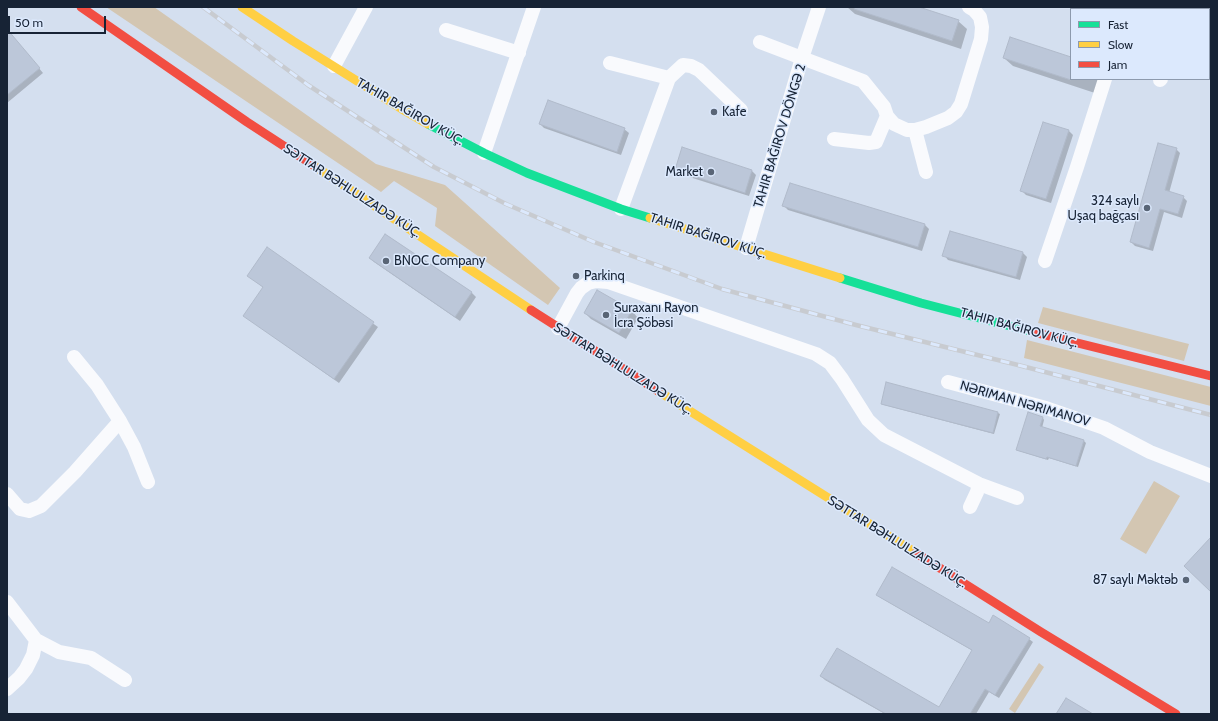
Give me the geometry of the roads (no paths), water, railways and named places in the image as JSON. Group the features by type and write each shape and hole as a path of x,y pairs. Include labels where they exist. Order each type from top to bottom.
{"main road":[{"name":"SƏTTAR BƏHLULZADƏ KÜÇ.","path":"81,7 248,122 558,328 1028,624 1176,714"},
{"path":"242,7 292,41 402,109 452,137 527,173 621,209 921,303 1085,346 1211,376"}],"street":[{"path":"334,66 366,7"},
{"path":"484,152 534,7"},
{"path":"746,248 802,58 819,7"},
{"path":"760,42 863,81 884,108 887,116 894,124 908,130 915,130 948,118 956,112 961,104 981,39 982,27 980,17 969,7"},
{"path":"446,30 519,53"},
{"path":"610,63 669,78"},
{"path":"621,209 669,78 683,65 691,66 699,70 742,110"},
{"path":"1045,260 1105,80"},
{"path":"834,139 869,143 876,142 887,116"},
{"path":"915,130 926,172"},
{"path":"558,328 581,288 588,283 596,281 608,282 816,354 830,363 868,420 884,435 979,484 1017,498"},
{"path":"74,357 97,385 120,421 134,447 148,482"},
{"name":"NƏRIMAN NƏRIMANOV","path":"948,382 1046,408 1104,428 1150,452 1211,476"},
{"path":"7,494 20,508 29,511 41,506 75,472 120,421"},
{"path":"970,507 979,484"},
{"path":"7,602 36,640 59,652 91,658 125,680"},
{"path":"7,689 26,669 33,655 36,640"}],"railway":[{"path":"203,7 308,85 434,167 506,204 594,242 722,289 856,325 1211,415"}],"place":[{"name":"Kafe","path":"714,112"},
{"name":"Market","path":"711,172"},
{"name":"324 saylı Uşaq bağçası","path":"1147,208"},
{"name":"BNOC Company","path":"386,261"},
{"name":"Parkinq","path":"576,276"},
{"name":"Suraxanı Rayon İcra Şöbəsi","path":"606,315"},
{"name":"87 saylı Məktəb","path":"1186,580"}]}
